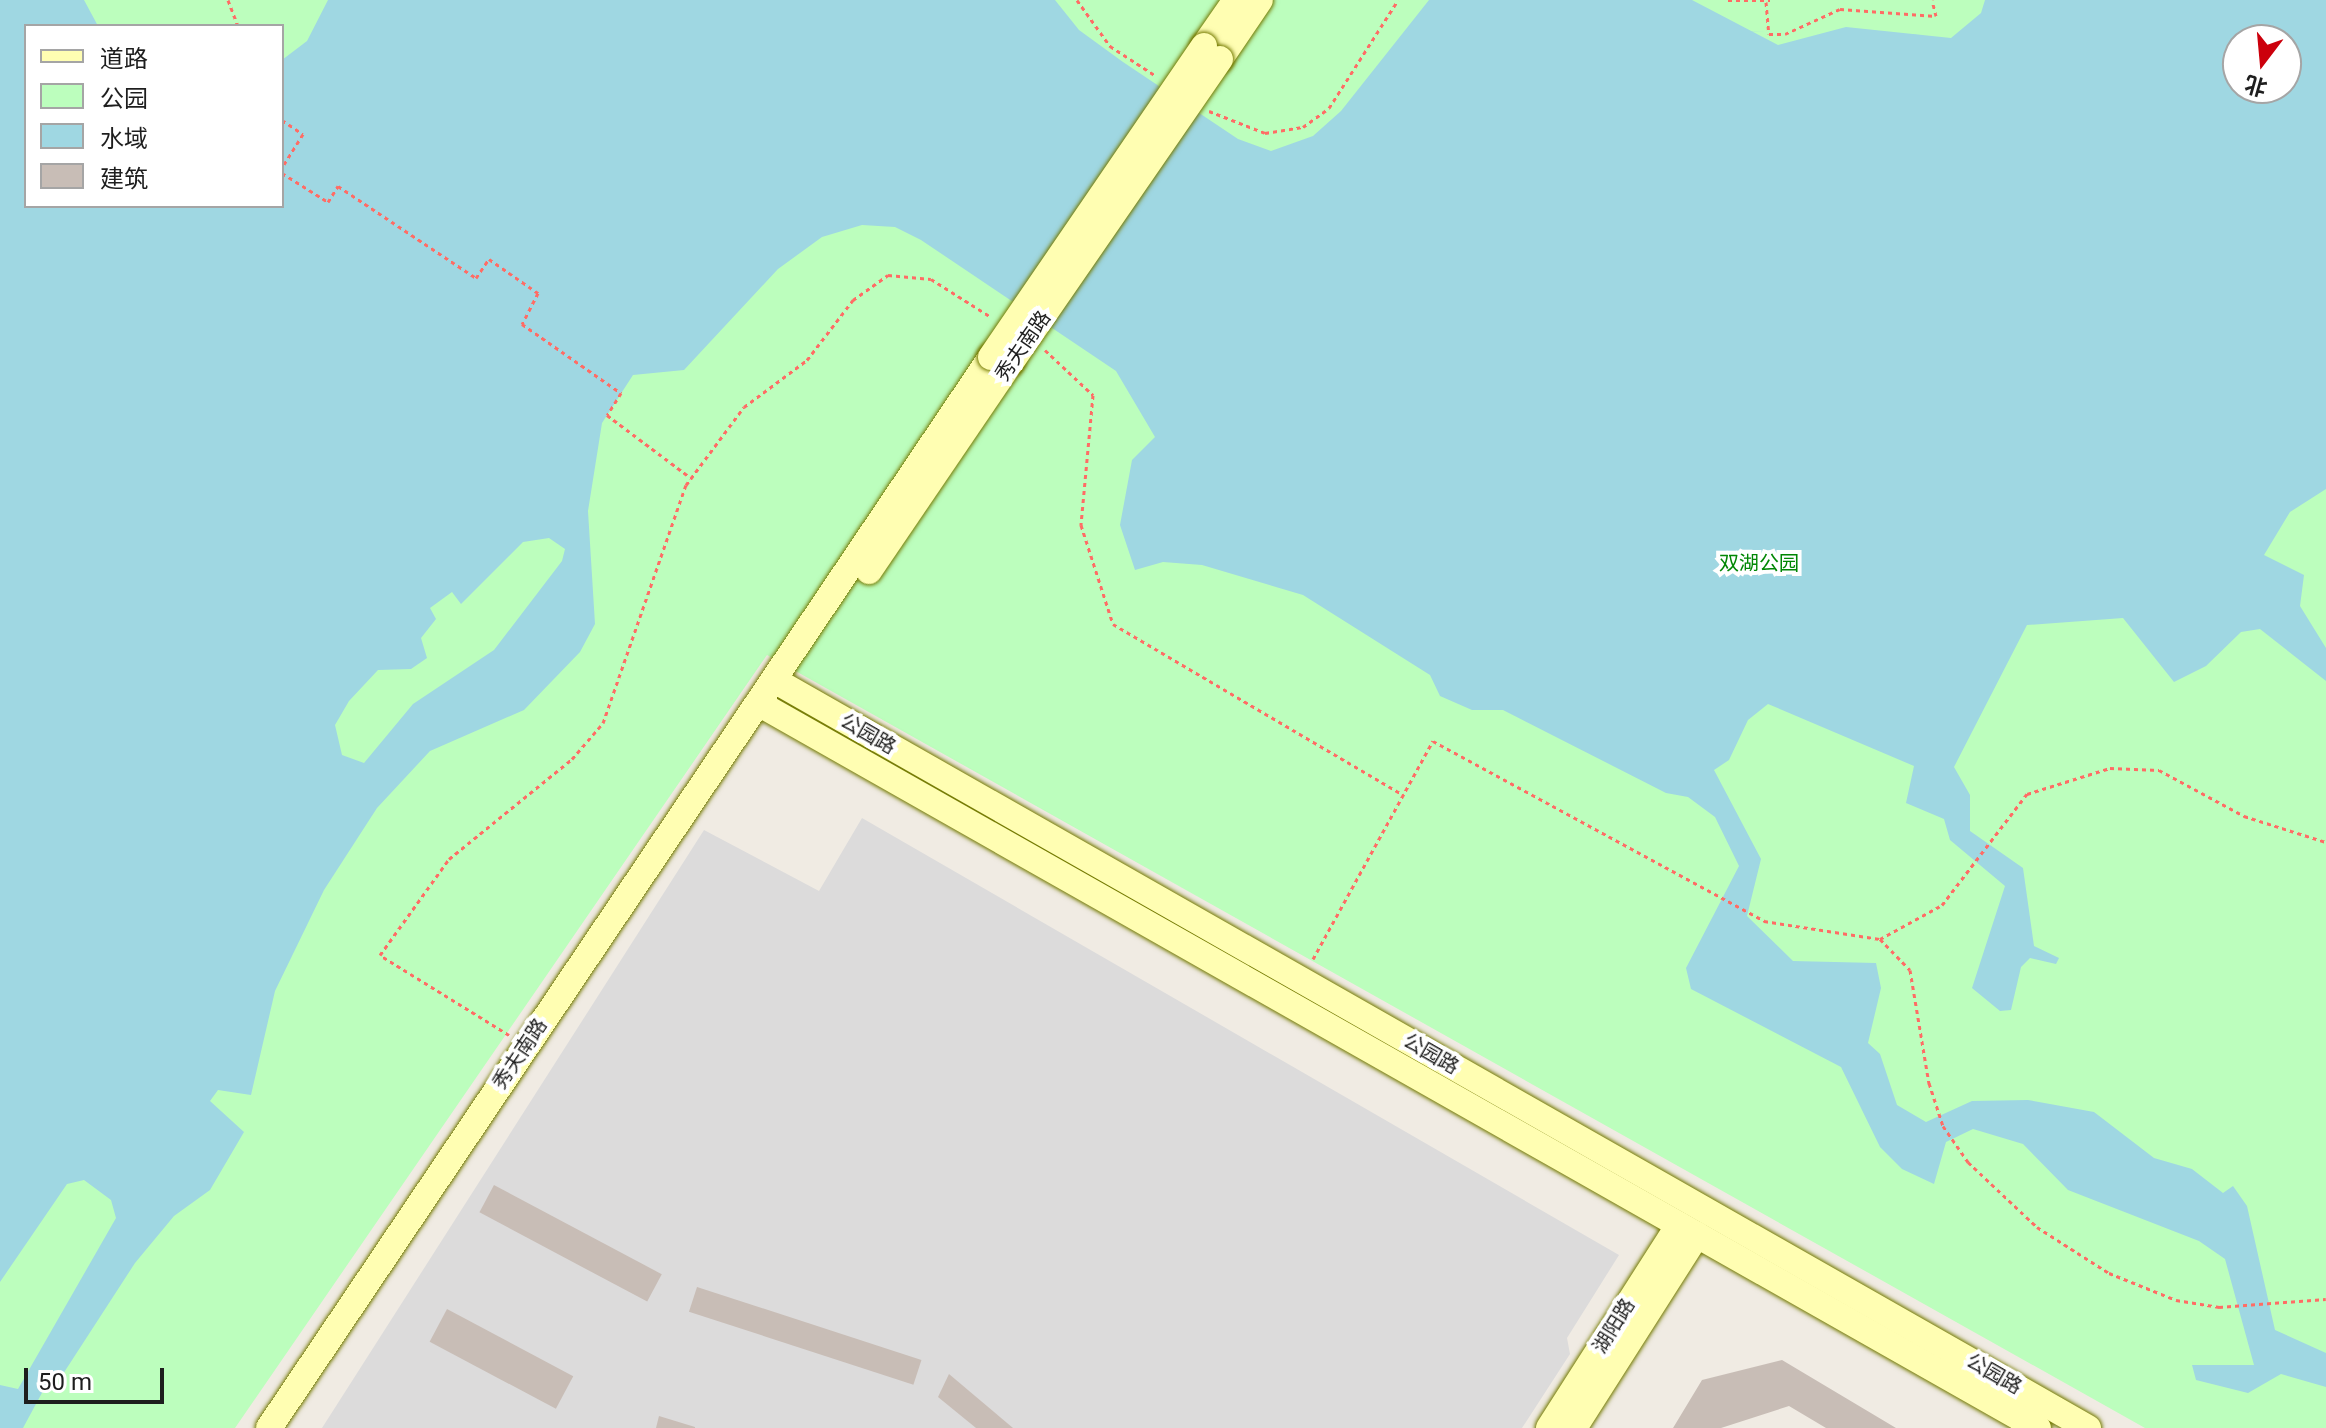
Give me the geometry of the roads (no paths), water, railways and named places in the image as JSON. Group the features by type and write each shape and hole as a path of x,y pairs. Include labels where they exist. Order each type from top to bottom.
{"street":[{"name":"秀夫南路","path":"269,1428 758,703 1191,99 1236,0"},
{"name":"秀夫南路","path":"1001,360 1212,52 1260,0"},
{"name":"公园路","path":"774,680 2088,1428"},
{"name":"公园路","path":"758,703 2038,1428"},
{"name":"湖阳路","path":"1549,1428 1688,1230"},
{"name":"湖阳路","path":"1574,1428 1688,1230"}],"water":[{"path":"0,0 84,0 97,24 24,24 24,208 284,208 284,58 307,41 328,0 1055,0 1079,30 1123,62 1238,139 1271,151 1313,136 1341,111 1429,0 1692,0 1778,45 1846,27 1951,38 1981,13 1985,0 2326,0 2326,489 2290,512 2264,555 2304,575 2300,606 2326,648 2326,681 2260,629 2241,632 2206,666 2174,682 2123,618 2027,625 1954,767 1970,795 1970,831 2023,868 2034,946 2059,958 2056,964 2030,958 2021,967 2011,1010 2000,1011 1972,988 2005,886 1950,840 1944,819 1906,803 1914,766 1768,704 1748,720 1729,760 1714,770 1761,859 1747,916 1793,961 1876,963 1881,988 1868,1043 1880,1054 1897,1105 1926,1122 1972,1101 2028,1100 2094,1112 2154,1158 2192,1169 2223,1193 2233,1186 2247,1206 2275,1330 2326,1353 2326,1387 2281,1374 2248,1393 2196,1380 2192,1365 2254,1365 2225,1259 2199,1241 2068,1190 2023,1144 1973,1129 1946,1142 1934,1184 1902,1169 1880,1147 1841,1067 1691,989 1686,968 1739,866 1715,817 1688,797 1666,793 1503,710 1472,710 1440,696 1430,675 1303,595 1202,565 1163,562 1135,570 1120,525 1132,460 1155,437 1116,371 921,240 895,227 862,225 822,237 778,269 684,370 633,375 602,423 588,511 595,624 580,652 524,710 430,751 377,808 324,890 275,991 251,1095 218,1090 210,1101 244,1132 210,1190 174,1216 135,1263 63,1374 50,1378 23,1428 0,1428 0,1385 18,1389 116,1218 111,1200 84,1180 67,1184 0,1282","holes":["549,538 565,549 562,561 494,650 413,704 364,763 342,755 335,725 349,701 378,670 411,669 427,658 421,638 436,619 430,608 452,592 461,604 523,542"]}],"park label":[{"name":"双湖公园","path":"1759,563"}]}
